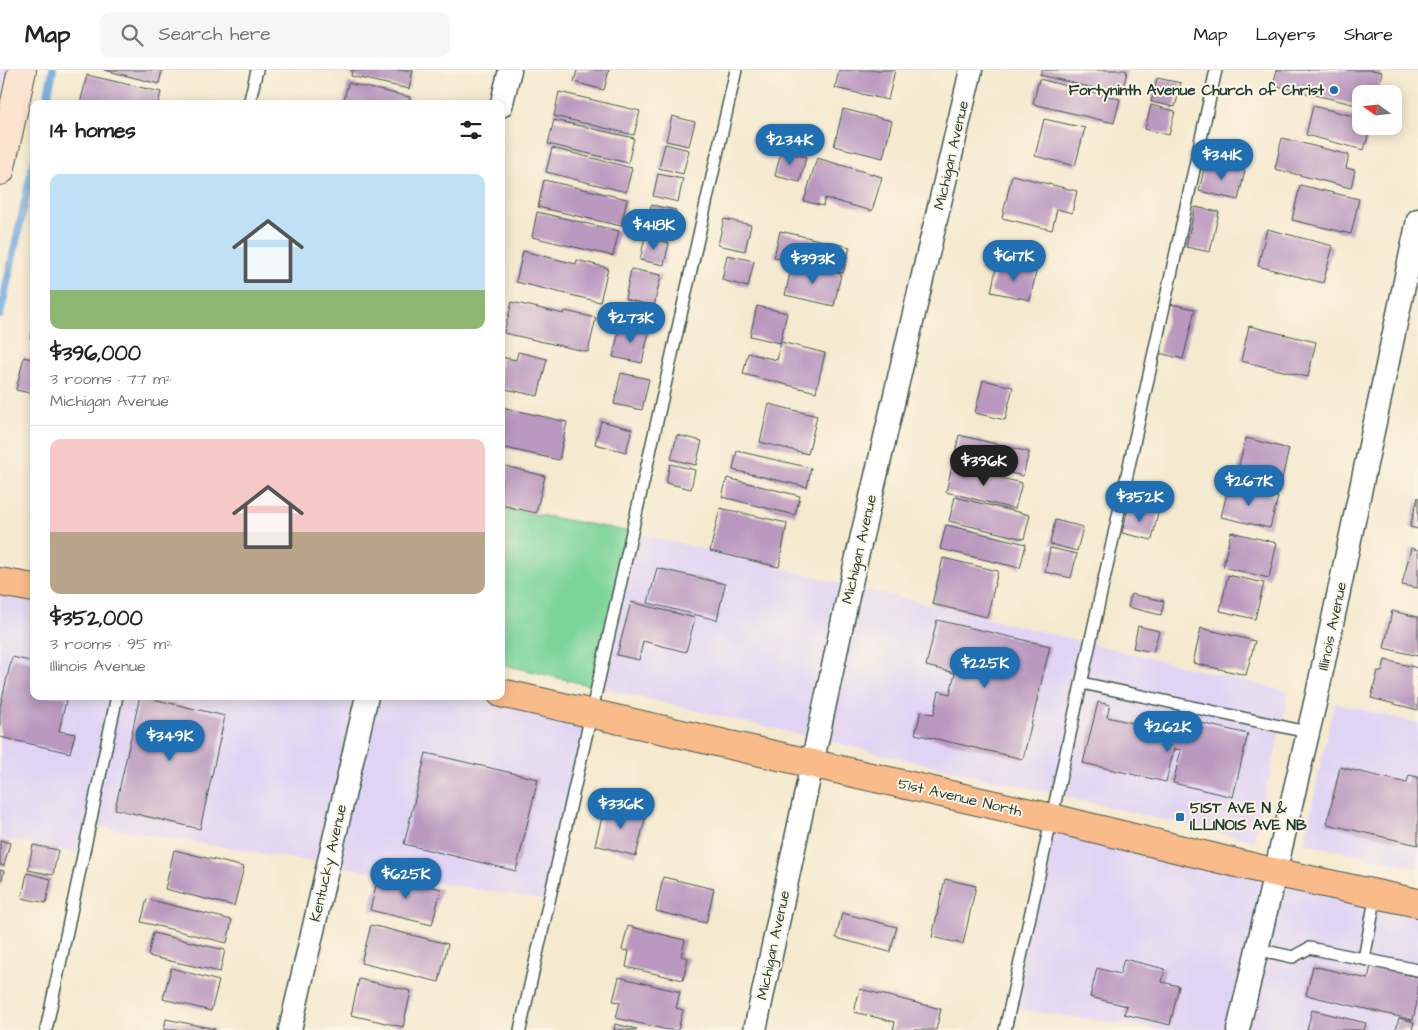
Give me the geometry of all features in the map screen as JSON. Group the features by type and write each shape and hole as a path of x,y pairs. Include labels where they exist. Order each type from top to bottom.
{"main road":[{"path":"0,582 30,587"},
{"name":"51st Avenue North","path":"505,694 811,762 1273,872 1418,903"}],"street":[{"path":"0,171 22,70"},
{"path":"502,100 510,70"},
{"name":"Michigan Avenue","path":"755,1030 811,762 971,70"},
{"name":"Illinois Avenue","path":"1238,1030 1374,431 1418,220"},
{"name":"Kentucky Avenue","path":"290,1030 366,700"}],"lane":[{"path":"250,100 257,70"},
{"path":"520,1030 590,712 736,70"},
{"path":"1006,1030 1216,70"},
{"path":"1082,683 1307,732"},
{"path":"46,1030 116,700"},
{"path":"1364,959 1376,894"},
{"path":"1256,949 1294,957 1309,948 1418,970"}],"shaded area":[{"path":"0,70 20,70 0,159"},
{"path":"632,532 1289,692 1254,841 596,687"},
{"path":"0,583 30,589 30,700 505,700 505,697 590,712 548,901 90,825 83,855 0,838"},
{"path":"1334,703 1418,723 1418,868 1304,843"},
{"path":"1052,818 1418,901 1418,1030 1168,1030 1010,1009"}],"green space":[{"path":"505,509 632,532 596,687 505,665"}],"building":[{"path":"104,70 162,70 159,84"},
{"path":"352,70 413,70 409,89 351,76"},
{"path":"577,70 609,70 604,90 574,82"},
{"path":"839,70 895,70 888,100 835,88"},
{"path":"1042,70 1127,71 1122,95 1040,75"},
{"name":"Fortyninth Avenue Church of Christ","path":"1277,70 1372,70 1382,72 1379,85 1352,85 1352,104 1273,85"},
{"path":"87,75 161,92 159,100 81,100"},
{"path":"1157,78 1181,83 1175,107 1151,102"},
{"path":"1039,79 1120,99 1114,123 1033,104"},
{"path":"348,83 410,97 409,100 344,100"},
{"path":"559,92 640,111 634,135 554,116"},
{"path":"1151,105 1175,111 1169,135 1145,129"},
{"path":"1313,106 1352,116 1352,135 1368,135 1364,150 1306,135"},
{"path":"843,109 892,121 883,158 834,146"},
{"path":"672,116 695,122 689,146 666,141"},
{"path":"1044,119 1085,128 1075,166 1035,156"},
{"path":"554,120 634,138 628,163 548,144"},
{"path":"1282,138 1349,155 1346,168 1355,170 1351,188 1275,169"},
{"path":"665,144 689,150 683,174 659,168"},
{"path":"552,148 632,168 626,192 546,172"},
{"path":"781,151 806,157 800,182 775,176"},
{"path":"817,158 882,177 872,211 825,198 823,206 804,201"},
{"path":"1206,161 1245,171 1238,200 1199,191"},
{"path":"658,174 683,179 678,202 653,196"},
{"path":"1012,175 1077,191 1072,213 1057,209 1052,230 1002,218"},
{"path":"544,180 627,199 621,226 538,207"},
{"path":"1300,185 1359,199 1351,234 1292,220"},
{"path":"651,205 676,210 670,235 645,230"},
{"path":"1195,207 1219,212 1210,252 1186,247"},
{"path":"537,212 619,231 613,256 532,237"},
{"path":"724,219 751,225 745,251 718,245"},
{"path":"1267,229 1333,246 1323,283 1258,266"},
{"path":"780,231 850,247 843,273 774,257"},
{"path":"645,237 669,243 664,265 640,260"},
{"path":"523,251 576,264 577,260 608,268 600,302 516,282"},
{"path":"727,255 754,261 748,287 722,280"},
{"path":"792,264 841,274 834,306 785,295"},
{"path":"997,264 1036,272 1030,300 991,292"},
{"path":"631,269 661,275 654,306 625,299"},
{"path":"512,302 564,314 565,311 596,318 588,352 505,333"},
{"path":"1170,304 1195,309 1183,359 1159,353"},
{"path":"757,306 787,313 780,343 750,336"},
{"path":"620,326 649,332 642,363 613,357"},
{"path":"1249,326 1316,342 1308,377 1241,361"},
{"path":"781,342 825,353 816,392 743,374 748,353 777,360"},
{"path":"518,352 547,359 538,396 505,389 505,358 516,360"},
{"path":"24,357 30,359 30,393 16,390"},
{"path":"621,373 649,379 642,410 614,404"},
{"path":"983,380 1013,387 1005,420 975,413"},
{"path":"769,404 817,416 808,454 760,442"},
{"path":"505,408 567,422 559,460 505,448"},
{"path":"601,421 632,429 626,452 595,444"},
{"path":"677,435 702,441 696,465 671,459"},
{"path":"959,435 1029,452 1023,476 954,460"},
{"path":"1246,438 1289,449 1280,487 1236,476"},
{"path":"737,451 811,468 807,487 733,470"},
{"path":"670,464 695,470 691,489 666,483"},
{"path":"505,466 545,476 536,513 505,506"},
{"path":"952,466 1022,483 1015,509 946,492"},
{"path":"727,478 800,496 795,515 722,497"},
{"path":"1229,485 1278,497 1270,528 1221,517"},
{"path":"955,497 1030,515 1024,539 949,521"},
{"path":"1418,497 1418,529 1410,527"},
{"path":"1129,505 1158,512 1152,540 1122,533"},
{"path":"720,508 787,523 779,567 710,551"},
{"path":"1055,520 1083,527 1077,551 1050,544"},
{"path":"946,525 1026,544 1020,568 940,549"},
{"path":"1231,532 1277,543 1269,578 1223,567"},
{"path":"1050,548 1077,554 1071,578 1045,572"},
{"path":"1411,548 1418,550 1418,588 1402,585"},
{"path":"943,558 998,571 987,617 932,604"},
{"path":"657,568 725,584 717,620 648,603"},
{"path":"1228,575 1264,583 1255,619 1220,611"},
{"path":"1131,594 1164,601 1161,615 1128,607"},
{"path":"631,602 695,618 686,652 643,641 639,660 617,655"},
{"path":"1392,611 1418,617 1418,656 1384,648"},
{"path":"937,620 1050,646 1023,759 915,734 921,712 934,714 939,691 950,694 955,673 926,666"},
{"path":"1138,626 1159,631 1153,652 1133,648"},
{"path":"1201,628 1255,641 1246,675 1193,663"},
{"path":"12,657 30,661 30,700 66,700 59,731 75,734 70,753 0,737 0,707"},
{"path":"1385,660 1418,668 1418,710 1371,698 1378,671 1382,672"},
{"path":"139,700 157,700 225,716 200,829 115,809"},
{"path":"1098,702 1110,705 1107,717 1194,737 1197,722 1248,734 1233,797 1173,783 1181,750 1174,749 1166,782 1083,763"},
{"path":"426,753 538,779 516,871 404,844"},
{"path":"1340,767 1407,783 1409,775 1418,777 1418,845 1327,824"},
{"path":"605,805 646,815 636,856 595,845"},
{"path":"0,840 10,843 4,866 0,865"},
{"path":"33,845 58,850 53,875 28,870"},
{"path":"174,850 244,867 234,906 165,889"},
{"path":"0,870 4,871 1,883 0,883"},
{"path":"27,873 51,879 46,903 22,898"},
{"path":"379,874 441,889 432,925 370,910"},
{"path":"663,877 714,889 706,923 656,911"},
{"path":"945,879 976,886 963,944 932,937"},
{"path":"147,899 232,920 227,943 141,922"},
{"path":"842,913 897,927 890,952 836,938"},
{"path":"371,925 448,944 439,982 361,963"},
{"path":"628,926 685,940 681,956 688,958 683,980 626,967 629,951 622,950"},
{"path":"153,933 225,950 220,972 148,956"},
{"path":"1124,959 1165,969 1162,982 1179,986 1170,1025 1124,1014 1127,1006 1090,997 1097,968 1120,974"},
{"path":"1313,966 1368,979 1371,966 1418,977 1418,998 1413,1020 1306,995"},
{"path":"171,968 219,981 211,1011 163,999"},
{"path":"619,977 680,992 676,1008 683,1010 678,1030 668,1030 616,1018 620,1002 613,1001"},
{"path":"359,979 411,991 403,1027 351,1015"},
{"path":"860,989 941,1009 936,1030 893,1030 895,1022 854,1012"},
{"path":"1312,1010 1366,1023 1364,1030 1307,1030"},
{"path":"1399,1018 1414,1022 1412,1030 1396,1030"},
{"path":"166,1019 215,1029 215,1030 164,1030"},
{"path":"615,1024 637,1029 637,1030 614,1030"}],"waterway":[{"path":"47,100 53,70"},
{"path":"0,315 30,178"}],"place":[{"name":"Fortyninth Avenue Church of Christ","path":"1334,90"},
{"name":"51ST AVE N & ILLINOIS AVE NB","path":"1180,817"}]}
